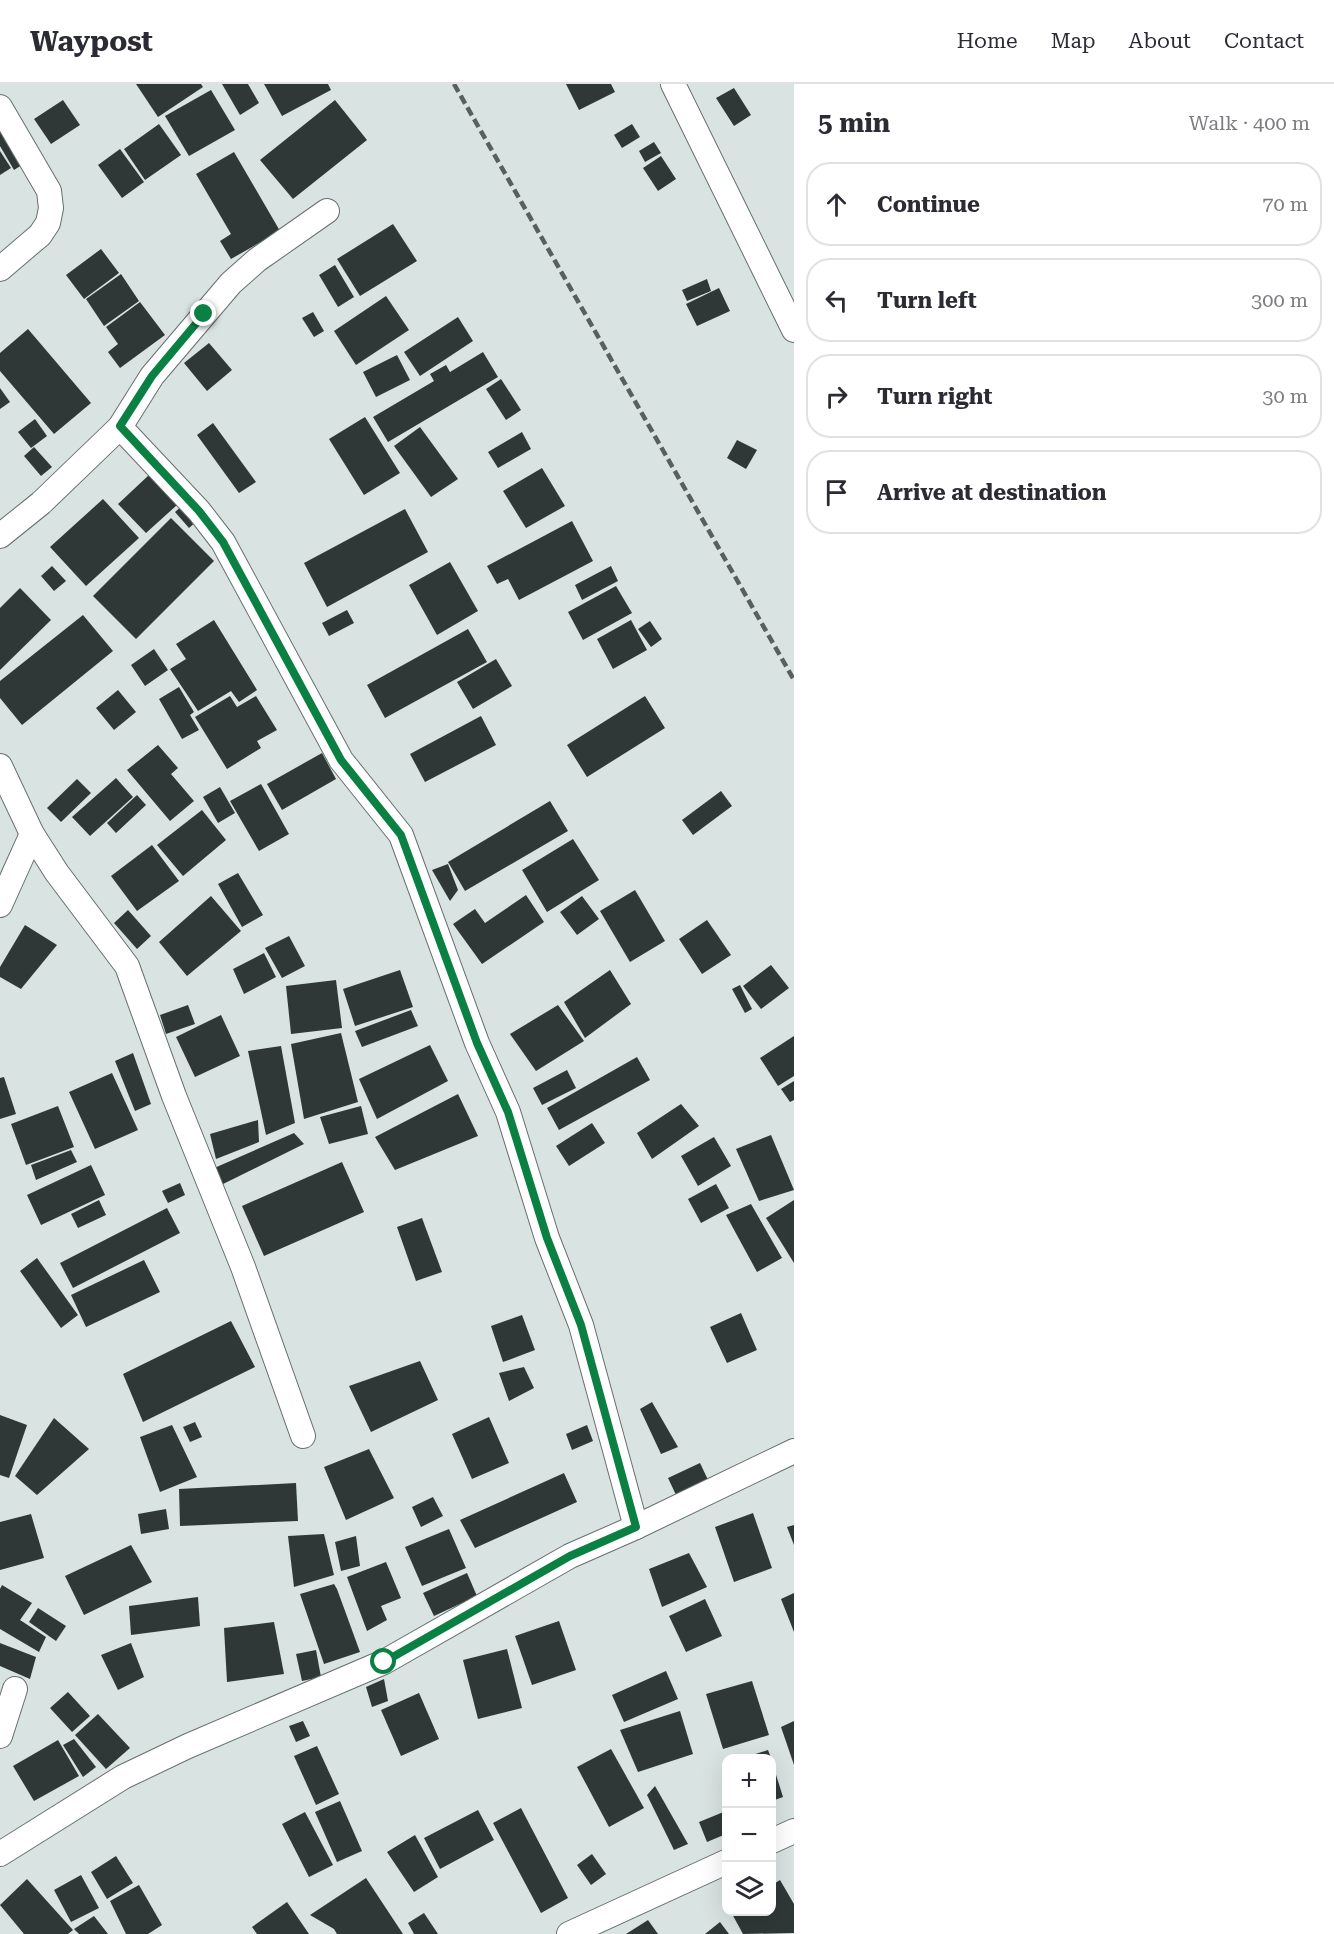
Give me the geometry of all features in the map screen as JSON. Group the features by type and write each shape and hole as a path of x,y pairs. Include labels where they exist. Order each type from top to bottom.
{"street":[{"path":"673,84 794,330"},
{"path":"0,107 49,191 51,208 48,223 40,235 0,269"},
{"path":"0,536 41,503 120,426 152,376 231,283 257,260 327,211"},
{"path":"120,426 199,511 223,542 341,760 401,835 477,1043 508,1112 547,1238 581,1325 636,1527"},
{"path":"0,766 32,834 57,873 127,966 174,1096 243,1267 303,1436"},
{"path":"0,905 32,834"},
{"path":"0,1854 123,1777 188,1746 384,1662 570,1556 794,1451"},
{"path":"0,1736 15,1689"},
{"path":"776,1839 794,1831"},
{"path":"569,1934 722,1864"}],"building":[{"path":"136,84 201,84 203,87 158,117"},
{"path":"222,84 248,84 259,103 240,115"},
{"path":"264,84 328,84 331,90 282,116"},
{"path":"566,84 611,84 615,92 579,110"},
{"path":"734,88 751,115 734,126 716,98"},
{"path":"211,90 235,130 189,156 165,116"},
{"path":"63,100 80,125 51,144 34,119"},
{"path":"335,100 367,140 293,199 260,160"},
{"path":"0,112 28,161 14,170 0,146"},
{"path":"159,124 181,155 145,180 124,149"},
{"path":"632,124 640,137 622,148 614,135"},
{"path":"654,142 661,153 645,162 639,151"},
{"path":"120,149 144,182 122,198 98,165"},
{"path":"0,151 11,168 0,175"},
{"path":"234,152 280,231 231,259 220,241 231,234 196,174"},
{"path":"661,156 676,179 658,191 643,168"},
{"path":"393,224 417,261 360,296 337,259"},
{"path":"101,249 119,273 84,299 66,275"},
{"path":"335,265 354,297 338,307 319,275"},
{"path":"121,274 139,301 104,326 86,299"},
{"path":"707,279 711,291 687,301 682,290"},
{"path":"719,288 730,311 697,326 686,304"},
{"path":"386,296 409,330 356,365 334,331"},
{"path":"140,302 165,335 120,368 108,352 118,344 106,327"},
{"path":"313,312 324,331 314,337 302,318"},
{"path":"458,317 473,341 420,376 404,352"},
{"path":"28,329 91,403 54,434 0,371 0,353"},
{"path":"209,343 232,370 207,391 184,363"},
{"path":"483,352 498,377 388,442 373,417 434,381 430,374 446,365 450,372"},
{"path":"397,355 410,380 376,397 363,372"},
{"path":"501,379 521,410 506,420 486,389"},
{"path":"0,388 10,402 0,409"},
{"path":"365,417 400,473 364,495 329,439"},
{"path":"35,419 47,436 31,448 18,432"},
{"path":"213,423 256,482 239,493 197,435"},
{"path":"420,427 458,479 431,497 394,446"},
{"path":"522,432 531,449 498,468 488,452"},
{"path":"737,440 757,450 746,469 727,458"},
{"path":"34,447 52,467 41,476 24,456"},
{"path":"542,468 565,506 526,528 503,491"},
{"path":"149,475 177,505 146,533 118,504"},
{"path":"103,499 139,538 86,586 50,547"},
{"path":"184,504 198,520 189,528 175,512"},
{"path":"405,509 428,552 327,607 304,563"},
{"path":"171,518 214,561 136,639 93,596"},
{"path":"572,521 593,561 519,600 508,579 497,584 487,566"},
{"path":"450,562 478,611 437,635 409,585"},
{"path":"52,566 66,581 54,591 41,576"},
{"path":"611,566 618,581 582,600 575,585"},
{"path":"616,586 632,613 583,640 568,612"},
{"path":"20,588 51,620 0,670 0,608"},
{"path":"347,610 354,623 329,636 322,623"},
{"path":"83,615 113,651 22,725 0,698 0,681"},
{"path":"214,620 257,690 239,702 231,691 198,711 170,669 186,659 176,644"},
{"path":"631,620 647,650 613,669 597,639"},
{"path":"650,621 662,639 651,647 638,629"},
{"path":"468,629 487,662 385,718 367,685"},
{"path":"154,649 168,670 145,686 131,665"},
{"path":"496,659 512,686 473,709 457,682"},
{"path":"179,687 194,712 190,715 199,730 182,739 159,699"},
{"path":"118,690 136,712 114,730 96,708"},
{"path":"230,696 237,707 256,696 277,730 257,741 261,748 227,769 195,717"},
{"path":"645,696 665,728 587,777 567,745"},
{"path":"481,716 496,745 425,782 410,754"},
{"path":"158,745 178,768 171,774 194,801 170,821 127,770"},
{"path":"322,753 336,779 282,810 267,784"},
{"path":"116,778 133,797 90,836 72,817"},
{"path":"77,779 91,793 61,822 47,808"},
{"path":"261,784 289,834 259,851 230,801"},
{"path":"220,787 235,813 218,823 203,797"},
{"path":"721,791 732,806 693,835 682,820"},
{"path":"137,795 146,805 116,833 107,823"},
{"path":"550,801 568,831 465,891 448,862"},
{"path":"202,810 226,840 183,876 157,845"},
{"path":"573,839 599,880 547,912 522,870"},
{"path":"152,845 179,881 137,911 111,876"},
{"path":"448,864 458,890 450,901 432,870"},
{"path":"238,873 263,915 242,927 218,884"},
{"path":"635,890 665,941 630,962 600,911"},
{"path":"526,895 544,922 482,964 453,924 475,909 485,923"},
{"path":"211,896 241,931 187,976 159,942"},
{"path":"582,896 599,919 577,935 560,912"},
{"path":"128,910 151,936 137,949 114,923"},
{"path":"707,920 731,955 702,974 679,939"},
{"path":"25,925 57,945 21,989 0,977 0,967"},
{"path":"289,936 305,966 282,978 265,948"},
{"path":"264,953 276,977 244,994 233,969"},
{"path":"771,965 789,988 761,1009 743,986"},
{"path":"400,970 413,1007 355,1026 343,989"},
{"path":"610,970 631,1004 585,1038 564,1002"},
{"path":"336,980 342,1028 291,1034 286,986"},
{"path":"740,985 752,1009 745,1013 732,989"},
{"path":"188,1005 195,1024 166,1034 160,1015"},
{"path":"558,1005 584,1041 536,1071 510,1034"},
{"path":"411,1010 418,1026 362,1047 355,1031"},
{"path":"221,1015 240,1056 195,1077 176,1037"},
{"path":"341,1033 358,1102 304,1119 291,1044"},
{"path":"794,1036 794,1076 778,1086 760,1058"},
{"path":"430,1045 448,1081 377,1119 359,1079"},
{"path":"281,1046 295,1123 266,1135 248,1051"},
{"path":"133,1053 151,1104 135,1111 115,1061"},
{"path":"637,1057 650,1080 559,1130 547,1108"},
{"path":"567,1070 576,1088 542,1105 533,1088"},
{"path":"112,1073 138,1130 95,1149 69,1092"},
{"path":"4,1077 16,1114 0,1119 0,1078"},
{"path":"794,1081 794,1100 790,1102 781,1089"},
{"path":"458,1094 478,1136 395,1170 375,1137"},
{"path":"681,1104 699,1126 652,1159 637,1133"},
{"path":"58,1106 74,1147 26,1165 11,1124"},
{"path":"361,1106 368,1134 329,1144 320,1117"},
{"path":"258,1120 259,1142 216,1159 210,1134"},
{"path":"592,1123 605,1143 569,1166 556,1146"},
{"path":"294,1133 304,1144 219,1186 212,1169"},
{"path":"771,1135 794,1190 759,1201 736,1149"},
{"path":"714,1137 731,1166 698,1186 681,1156"},
{"path":"71,1150 77,1162 36,1180 31,1165"},
{"path":"342,1162 364,1212 264,1256 242,1206"},
{"path":"91,1165 105,1195 41,1225 27,1195"},
{"path":"180,1183 185,1195 168,1203 162,1191"},
{"path":"716,1184 729,1208 701,1223 688,1199"},
{"path":"99,1200 106,1215 78,1228 71,1214"},
{"path":"794,1200 794,1263 766,1218"},
{"path":"751,1204 782,1258 757,1272 726,1215"},
{"path":"167,1208 180,1233 73,1288 60,1263"},
{"path":"422,1218 442,1272 416,1281 397,1227"},
{"path":"37,1258 78,1315 61,1328 20,1271"},
{"path":"144,1260 160,1292 86,1327 71,1295"},
{"path":"741,1313 757,1350 727,1363 710,1327"},
{"path":"522,1315 535,1350 503,1362 491,1326"},
{"path":"231,1321 255,1367 143,1422 123,1374"},
{"path":"420,1361 438,1400 371,1432 349,1386"},
{"path":"524,1367 534,1388 509,1401 499,1373"},
{"path":"652,1402 678,1447 661,1454 640,1409"},
{"path":"0,1415 27,1425 9,1478 0,1475"},
{"path":"489,1417 509,1463 472,1479 452,1434"},
{"path":"54,1418 89,1449 37,1495 15,1476"},
{"path":"195,1422 202,1437 190,1442 183,1427"},
{"path":"172,1425 197,1477 160,1492 140,1437"},
{"path":"587,1425 593,1441 572,1450 566,1434"},
{"path":"369,1449 394,1498 346,1520 324,1467"},
{"path":"700,1463 709,1482 677,1497 668,1478"},
{"path":"564,1473 577,1502 475,1548 460,1520"},
{"path":"296,1483 298,1521 180,1526 179,1489"},
{"path":"433,1497 443,1516 421,1527 412,1507"},
{"path":"166,1509 169,1529 141,1534 138,1514"},
{"path":"753,1513 772,1568 734,1582 715,1527"},
{"path":"31,1514 44,1558 0,1570 0,1522"},
{"path":"794,1525 794,1545 787,1527"},
{"path":"449,1529 466,1568 422,1586 405,1547"},
{"path":"324,1534 334,1575 294,1587 288,1536"},
{"path":"356,1536 360,1566 341,1571 335,1542"},
{"path":"131,1545 152,1582 84,1615 65,1576"},
{"path":"689,1553 707,1587 662,1607 649,1569"},
{"path":"386,1562 401,1598 381,1606 387,1620 367,1631 347,1577"},
{"path":"467,1573 477,1596 434,1616 423,1593"},
{"path":"334,1584 360,1652 324,1664 300,1594"},
{"path":"2,1585 32,1603 20,1620 46,1637 39,1652 0,1629 0,1589"},
{"path":"794,1593 794,1632 781,1599"},
{"path":"198,1597 200,1626 131,1635 129,1606"},
{"path":"705,1599 722,1636 686,1652 669,1616"},
{"path":"38,1608 66,1626 56,1641 29,1622"},
{"path":"559,1621 576,1670 532,1685 515,1636"},
{"path":"274,1622 284,1674 227,1682 224,1628"},
{"path":"0,1643 36,1657 30,1679 0,1666"},
{"path":"131,1643 144,1677 118,1690 101,1655"},
{"path":"507,1649 522,1708 478,1719 463,1660"},
{"path":"316,1650 321,1677 302,1681 296,1654"},
{"path":"666,1671 678,1699 624,1722 612,1695"},
{"path":"384,1679 388,1701 372,1707 366,1687"},
{"path":"752,1681 769,1735 723,1749 706,1694"},
{"path":"68,1692 90,1716 72,1732 50,1708"},
{"path":"419,1693 439,1739 401,1756 381,1710"},
{"path":"680,1711 693,1754 638,1772 620,1730"},
{"path":"98,1714 130,1748 106,1769 75,1735"},
{"path":"303,1721 310,1736 296,1742 289,1726"},
{"path":"794,1721 794,1765 781,1727"},
{"path":"74,1739 96,1767 83,1777 63,1745"},
{"path":"58,1740 79,1776 34,1801 13,1766"},
{"path":"317,1746 339,1794 316,1805 294,1756"},
{"path":"611,1749 644,1808 609,1827 577,1767"},
{"path":"768,1750 770,1754 756,1754"},
{"path":"776,1775 783,1797 776,1800"},
{"path":"655,1786 688,1844 674,1850 647,1795"},
{"path":"340,1801 362,1851 337,1862 315,1812"},
{"path":"521,1808 568,1898 541,1913 493,1823"},
{"path":"478,1810 494,1840 440,1869 424,1838"},
{"path":"305,1812 333,1865 309,1877 282,1824"},
{"path":"722,1813 722,1836 707,1842 699,1822"},
{"path":"415,1835 438,1877 414,1892 387,1852"},
{"path":"592,1854 606,1874 591,1885 577,1865"},
{"path":"116,1856 133,1883 107,1899 91,1872"},
{"path":"81,1875 99,1908 71,1922 54,1890"},
{"path":"366,1878 403,1934 337,1934 334,1929 310,1915"},
{"path":"27,1879 73,1930 68,1934 24,1934 0,1905"},
{"path":"780,1880 794,1904 794,1933 743,1934 733,1916 776,1916 776,1882"},
{"path":"139,1885 162,1925 148,1934 126,1934 110,1901"},
{"path":"287,1902 309,1934 257,1934 252,1927"},
{"path":"424,1913 438,1934 414,1934 408,1923"},
{"path":"94,1916 108,1934 79,1934 74,1929"},
{"path":"648,1920 658,1934 626,1934"},
{"path":"720,1922 729,1934 705,1934"}],"railway":[{"path":"454,84 794,680"}],"route":[{"path":"204,314 152,376 120,426 199,511 223,542 341,760 401,835 477,1043 508,1112 547,1238 581,1325 636,1527 570,1556 384,1662"}]}
